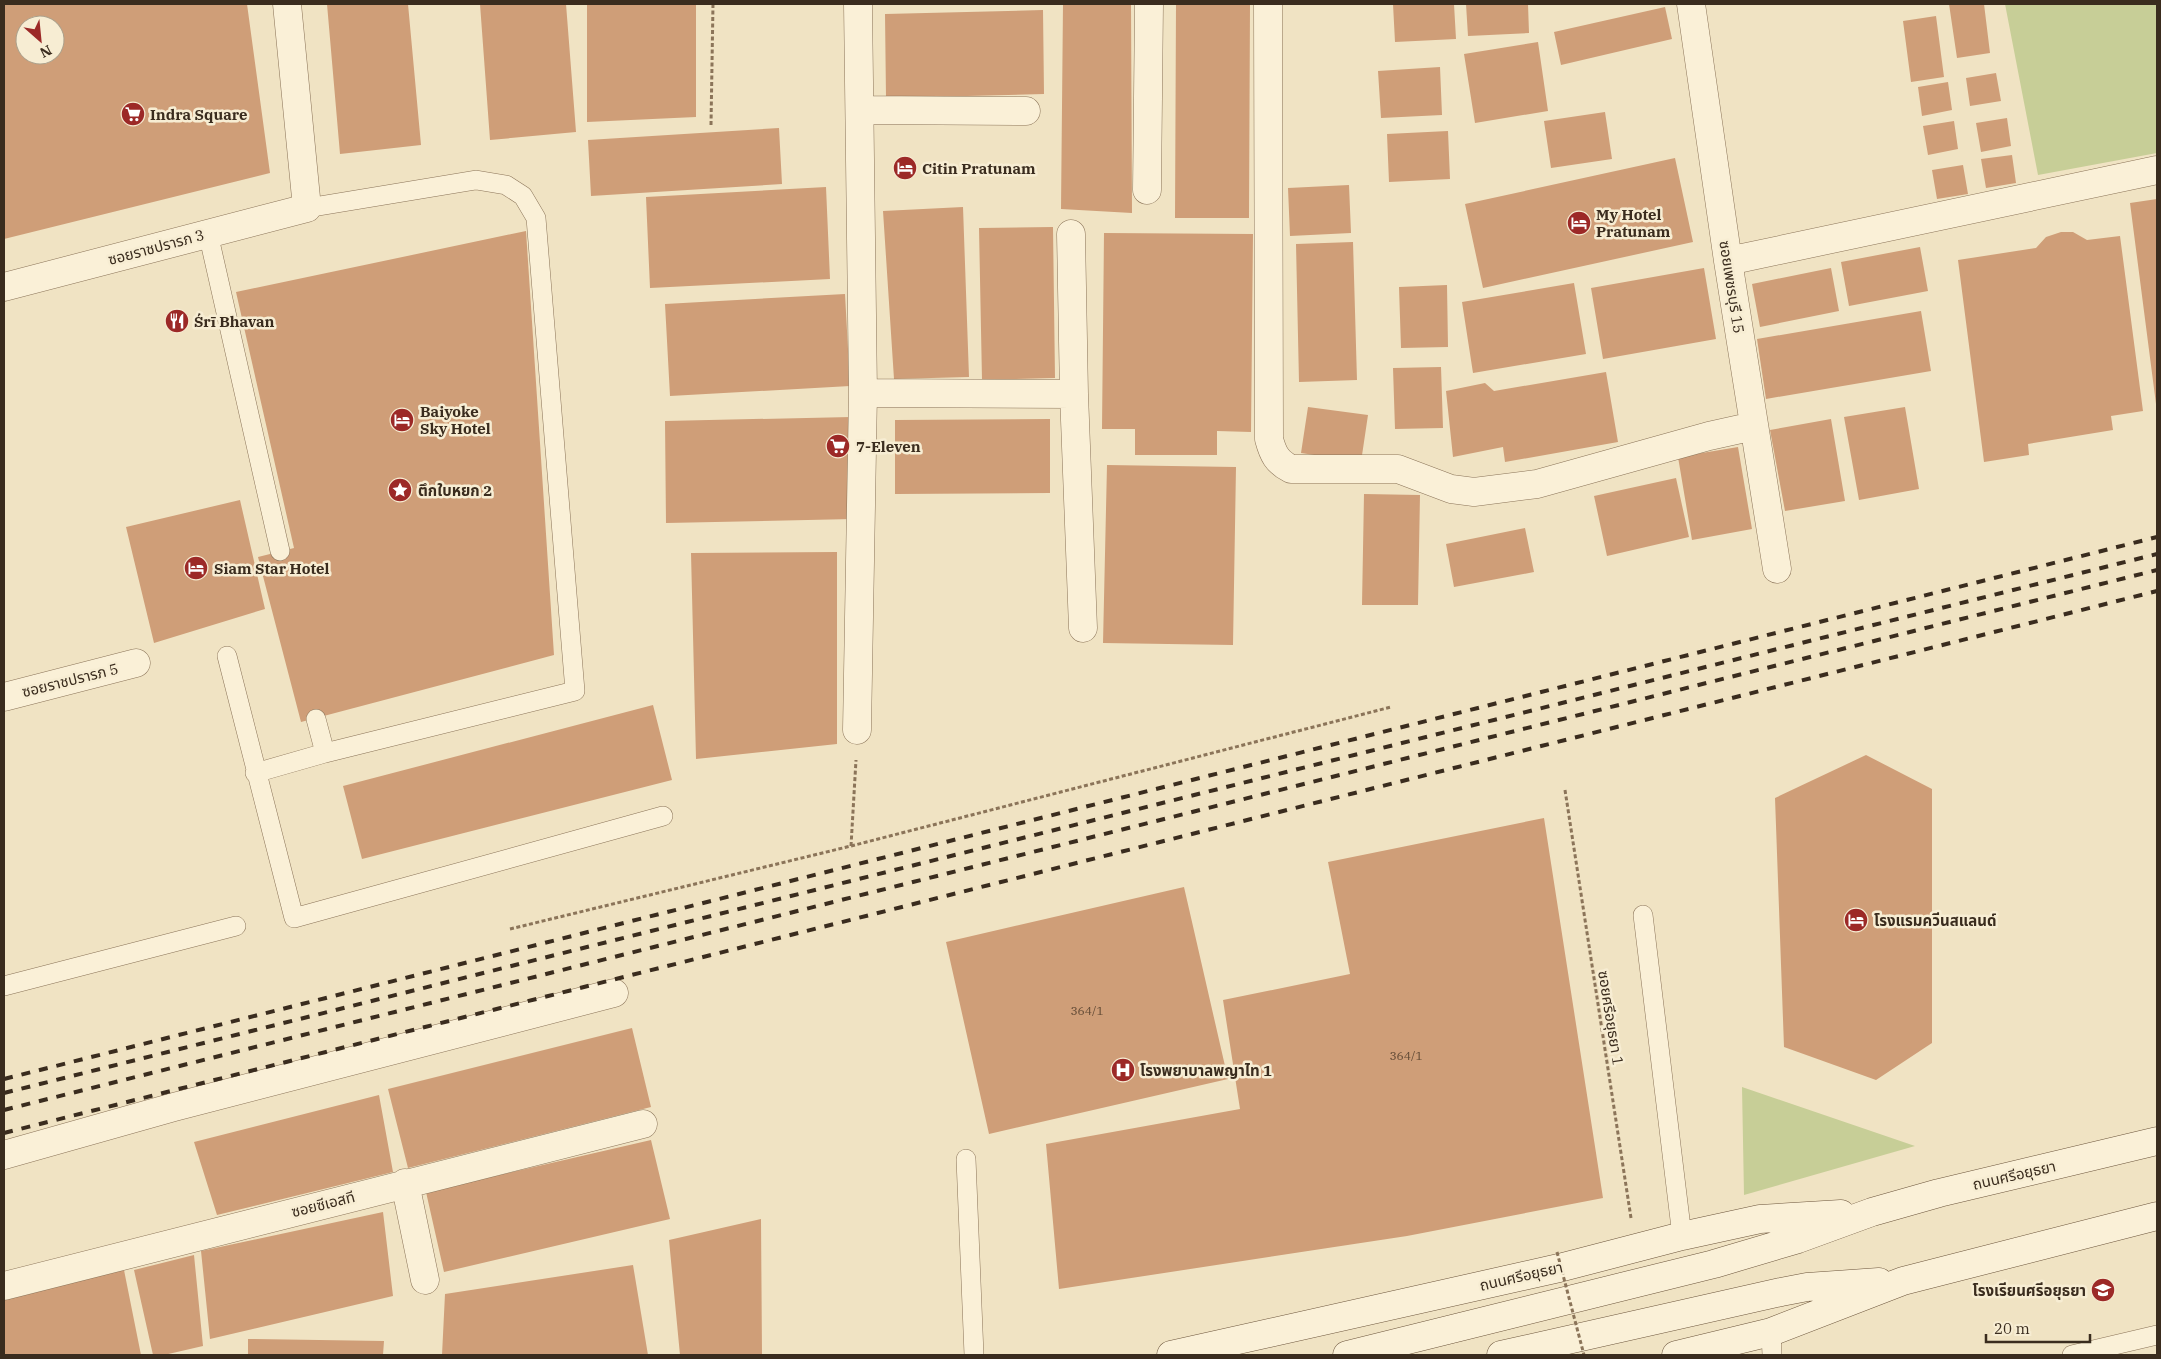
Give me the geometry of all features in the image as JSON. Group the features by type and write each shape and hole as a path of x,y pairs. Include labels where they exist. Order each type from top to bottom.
{"street":[{"path":"287,4 308,208"},
{"path":"857,730 863,393 861,110 858,4"},
{"path":"1147,190 1149,4"},
{"path":"1268,4 1269,439 1273,454 1280,463 1291,469 1398,469 1451,489 1474,492 1537,484 1709,436 1754,426"},
{"name":"ซอยเพชรบุรี 15","path":"1691,4 1728,261 1777,569"},
{"path":"861,110 1026,110"},
{"path":"1728,261 2157,170"},
{"name":"ซอยราชปรารภ 3","path":"4,287 308,208"},
{"path":"1071,234 1074,394 1083,628"},
{"path":"863,393 1074,394"},
{"name":"ซอยราชปรารภ 5","path":"4,697 136,663"},
{"path":"4,1155 174,1107 614,993"},
{"name":"ซอยซีเอสที","path":"4,1286 643,1124"},
{"name":"ถนนศรีอยุธยา","path":"1347,1355 1439,1334 1714,1264 1798,1239 1872,1212 1939,1193 2157,1141"},
{"path":"406,1183 425,1280"},
{"name":"ถนนศรีอยุธยา","path":"1171,1355 1559,1268 1682,1236 1760,1219 1872,1212"},
{"path":"1501,1355 1807,1287 1903,1281 2157,1216"},
{"path":"1676,1355 1772,1344 1903,1281"}],"lane":[{"path":"255,773 325,753 575,691 536,218 524,196 506,185 476,180 308,208"},
{"path":"208,233 280,551"},
{"path":"227,656 255,773 294,918 663,816"},
{"path":"316,718 325,753"},
{"path":"1643,915 1682,1236"},
{"path":"4,986 236,926"},
{"path":"966,1159 974,1355"},
{"path":"2072,1355 2157,1335"}],"path":[{"path":"711,125 713,4"},
{"path":"510,929 851,846 1391,707"},
{"path":"851,846 857,730"},
{"name":"ซอยศรีอยุธยา 1","path":"1565,790 1635,1248"},
{"path":"1557,1252 1584,1355"}],"green space":[{"path":"2005,4 2157,4 2157,153 2038,175"},
{"path":"1742,1087 1915,1146 1744,1195"}],"building":[{"name":"Indra Square","path":"4,4 247,4 270,173 4,239"},
{"path":"327,4 408,4 421,145 340,154"},
{"path":"480,4 566,4 576,132 490,140"},
{"path":"587,4 696,4 696,117 587,122"},
{"path":"1063,4 1131,4 1132,213 1061,209"},
{"path":"1176,4 1250,4 1249,218 1175,218"},
{"path":"1393,4 1454,4 1456,39 1395,42"},
{"path":"1466,4 1528,4 1529,33 1468,36"},
{"path":"1949,4 1984,4 1990,53 1957,58"},
{"path":"1665,7 1672,39 1561,65 1554,32"},
{"path":"1043,10 1044,94 886,98 885,14"},
{"path":"1936,16 1944,77 1911,82 1903,21"},
{"path":"1538,42 1548,111 1475,123 1464,54"},
{"path":"1440,67 1442,115 1381,118 1378,71"},
{"path":"1996,73 2001,101 1970,106 1966,78"},
{"path":"1948,82 1952,110 1922,116 1918,87"},
{"path":"1605,112 1612,159 1551,168 1544,121"},
{"path":"2007,118 2011,146 1981,152 1976,123"},
{"path":"1954,121 1958,149 1928,155 1923,126"},
{"path":"779,128 782,184 591,196 588,140"},
{"path":"1448,131 1450,179 1389,182 1387,134"},
{"path":"2012,155 2016,183 1986,188 1981,159"},
{"name":"My Hotel Pratunam","path":"1675,158 1693,242 1483,288 1465,204"},
{"path":"1963,165 1968,194 1937,199 1932,170"},
{"path":"1349,185 1351,233 1290,236 1288,188"},
{"path":"826,187 830,279 650,288 646,197"},
{"path":"2157,199 2157,404 2156,404 2130,203"},
{"path":"963,207 969,377 894,379 883,211"},
{"path":"1053,227 1055,378 982,380 979,228"},
{"name":"Baiyoke Sky Hotel","path":"526,231 554,655 301,722 258,557 294,548 236,292"},
{"path":"2061,232 2073,232 2087,240 2120,236 2143,411 2111,416 2113,430 2028,444 2029,455 1984,462 1958,260 2036,248 2046,237"},
{"path":"1104,233 1253,234 1251,432 1217,431 1217,455 1135,455 1135,429 1102,429"},
{"path":"1353,242 1357,380 1299,382 1296,244"},
{"path":"1920,247 1928,291 1849,306 1841,262"},
{"path":"1704,268 1716,339 1603,359 1591,288"},
{"path":"1831,268 1839,311 1760,327 1752,284"},
{"path":"1574,283 1586,354 1473,373 1462,302"},
{"path":"1447,285 1448,347 1401,348 1399,287"},
{"path":"845,294 850,386 670,396 665,304"},
{"path":"1921,311 1931,371 1766,399 1757,339"},
{"path":"1441,367 1443,428 1395,429 1393,368"},
{"path":"1606,372 1618,442 1505,462 1503,447 1453,457 1446,391 1485,383 1494,391"},
{"path":"1308,407 1368,415 1361,462 1301,453"},
{"path":"1905,407 1919,489 1859,500 1844,417"},
{"path":"851,417 853,519 666,523 665,421"},
{"path":"1050,419 1050,493 895,494 895,420"},
{"path":"1831,419 1845,501 1785,511 1770,430"},
{"path":"1738,447 1752,529 1692,540 1678,457"},
{"path":"1107,465 1236,467 1233,645 1103,643"},
{"path":"1676,478 1689,537 1607,556 1594,496"},
{"path":"1364,494 1420,495 1418,605 1362,605"},
{"name":"Siam Star Hotel","path":"240,500 265,609 154,643 126,527"},
{"path":"1525,528 1534,572 1454,587 1446,544"},
{"path":"837,552 837,744 696,759 691,553"},
{"path":"653,705 672,780 362,859 343,786"},
{"name":"โรงแรมควีนสแลนด์","path":"1866,755 1932,789 1932,1043 1876,1080 1784,1047 1775,798"},
{"path":"1544,818 1603,1198 1407,1236 1059,1289 1046,1144 1240,1109 1223,1000 1350,974 1328,862"},
{"path":"1184,887 1228,1079 989,1134 946,942"},
{"path":"632,1028 651,1107 408,1168 388,1089"},
{"path":"379,1095 393,1172 217,1215 194,1142"},
{"path":"651,1140 670,1219 444,1272 426,1192"},
{"path":"383,1212 393,1296 210,1339 201,1251"},
{"path":"761,1219 762,1355 680,1355 669,1240"},
{"path":"194,1255 203,1346 164,1355 153,1355 134,1270"},
{"path":"633,1265 648,1355 442,1355 445,1294"},
{"path":"124,1270 141,1355 4,1355 4,1298"},
{"path":"248,1339 384,1341 383,1355 248,1355"}],"railway":[{"path":"4,1079 2157,537"},
{"path":"4,1093 2157,554"},
{"path":"4,1110 2157,570"},
{"path":"4,1133 2157,591"}],"place":[{"name":"Indra Square","path":"133,114"},
{"name":"Citin Pratunam","path":"905,168"},
{"name":"My Hotel Pratunam","path":"1579,223"},
{"name":"Śrī Bhavan","path":"177,321"},
{"name":"Baiyoke Sky Hotel","path":"402,420"},
{"name":"7-Eleven","path":"838,446"},
{"name":"ตึกใบหยก 2","path":"400,490"},
{"name":"Siam Star Hotel","path":"196,568"},
{"name":"โรงแรมควีนสแลนด์","path":"1856,920"},
{"name":"โรงพยาบาลพญาไท 1","path":"1123,1070"},
{"name":"โรงเรียนศรีอยุธยา","path":"2103,1290"}]}
